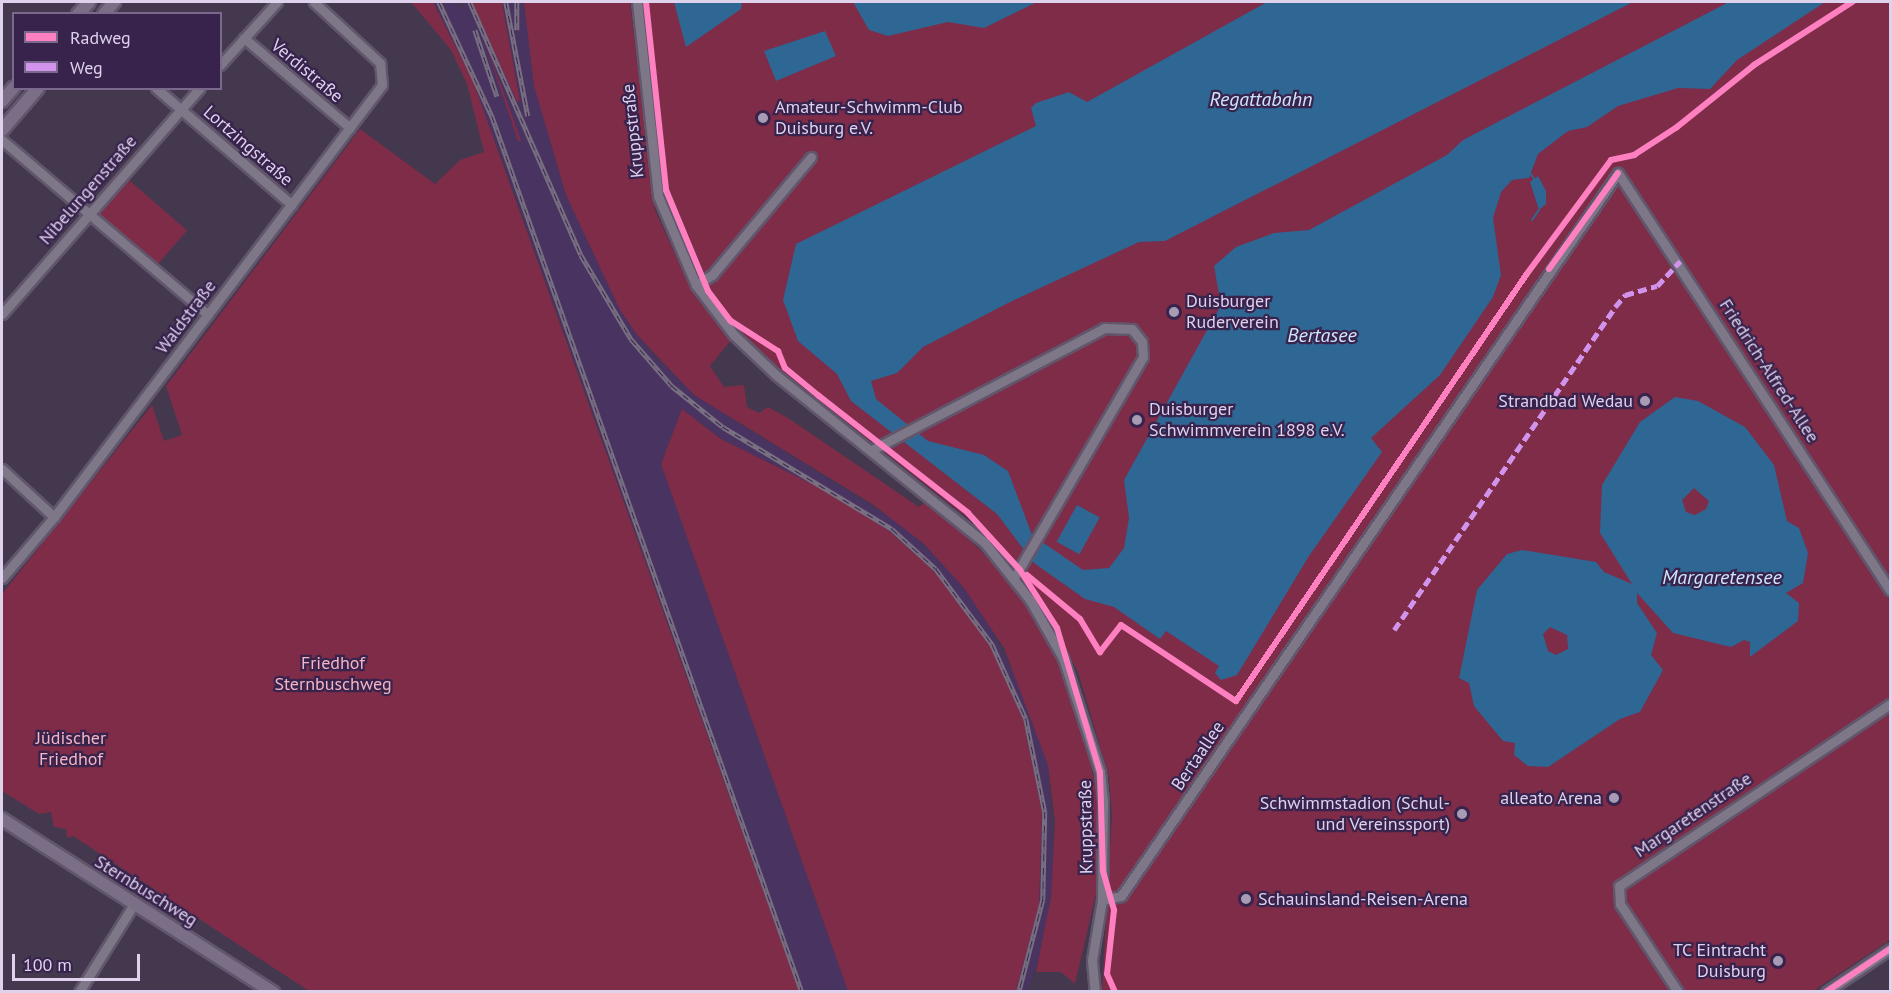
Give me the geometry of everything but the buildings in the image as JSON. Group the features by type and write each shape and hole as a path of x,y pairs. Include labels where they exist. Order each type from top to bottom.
{"main road":[{"path":"2,101 12,89"},
{"path":"2,130 36,90"},
{"name":"Sternbuschweg","path":"2,819 273,992"}],"street":[{"path":"222,63 277,2"},
{"name":"Waldstraße","path":"2,578 54,517 382,85 384,70 314,2"},
{"name":"Kruppstraße","path":"637,2 658,196 696,285 745,346 959,519 1014,578 1063,657 1100,772 1102,900 1092,960 1095,992"},
{"name":"Verdistraße","path":"244,38 350,128"},
{"name":"Lortzingstraße","path":"158,90 292,205"},
{"name":"Nibelungenstraße","path":"2,314 198,90"},
{"path":"2,140 87,216 208,315"},
{"path":"696,285 712,275 811,157"},
{"name":"Friedrich-Alfred-Allee","path":"1618,173 1890,590"},
{"name":"Bertaallee","path":"1102,900 1121,896 1618,173"},
{"path":"872,450 890,438 1104,328 1132,329 1142,342 1143,357 1039,539 1014,578"},
{"path":"2,470 54,517"},
{"name":"Margaretenstraße","path":"1678,992 1620,904 1619,886 1890,704"},
{"path":"79,992 134,904"},
{"path":"1826,992 1890,949"}],"shaded area":[{"path":"433,2 456,2 463,11 463,2 472,2 520,100 502,2 524,2 534,86 566,195 638,336 657,358 694,395 898,522 943,563 982,611 1030,705 1048,765 1054,871 1044,946 1027,991 1016,991 1039,905 1042,812 1023,719 990,645 934,571 889,531 721,439 682,409 661,464 848,991 799,991 498,148"}],"green space":[{"name":"Friedhof Sternbuschweg","path":"411,2 433,2 473,81 799,991 309,991 73,836 67,838 66,829 54,827 51,812 39,814 2,791 2,594 152,405 164,441 182,435 166,386 360,129 435,184 460,160 484,152 467,84 451,50"},
{"path":"472,2 502,2 520,101 517,102"},
{"path":"524,2 630,2 655,210 690,287 731,340 710,366 724,387 744,385 747,407 759,413 768,407 788,418 919,507 928,500 1011,580 1053,647 1080,720 1099,800 1098,885 1075,984 1061,972 1036,972 1051,897 1055,822 1048,765 1004,648 964,588 923,543 872,504 694,395 638,336 620,310 566,195 534,86"},
{"path":"642,2 1890,2 1890,940 1813,991 1102,991 1112,814 1109,777 1078,672 1031,584 979,527 754,349 697,281 662,191"},
{"path":"483,38 507,101 521,141 518,141"},
{"path":"129,180 187,231 157,265 99,215"},
{"path":"682,409 721,439 828,492 889,531 934,571 990,645 1023,719 1042,812 1039,905 1016,991 848,991 661,464"}],"water":[{"path":"674,2 742,2 741,9 686,47"},
{"path":"853,2 1037,2 984,28 948,22 888,36 869,30"},
{"path":"1267,2 1633,2 1165,241 1139,242 1008,303 923,347 897,373 871,381 876,399 928,441 984,455 1008,471 1032,535 1083,570 1109,568 1124,548 1129,518 1124,480 1221,305 1214,266 1236,247 1274,233 1309,230 1447,155 1463,140 1729,2 1825,2 1737,60 1710,89 1678,88 1618,106 1587,127 1568,131 1538,154 1529,178 1512,180 1501,192 1493,218 1501,275 1493,297 1440,375 1371,438 1382,452 1309,556 1237,675 1221,680 1215,673 1219,666 1166,631 1160,639 1114,607 1085,599 1034,563 997,514 851,401 837,374 798,341 783,300 796,244 1036,126 1031,108 1036,103 1069,92 1087,102"},
{"path":"825,31 836,56 776,81 764,51"},
{"path":"1538,176 1546,191 1546,204 1539,210 1530,182"},
{"name":"Margaretensee","path":"1675,397 1698,401 1745,427 1774,465 1787,521 1799,528 1808,553 1803,583 1786,593 1799,603 1798,621 1750,657 1750,642 1744,640 1731,647 1673,633 1637,593 1637,603 1657,633 1651,655 1663,670 1640,712 1620,719 1548,767 1528,766 1514,755 1515,743 1503,741 1474,706 1469,683 1459,678 1477,590 1507,554 1522,550 1596,562 1604,572 1632,584 1600,533 1602,485 1640,422","holes":["1694,488 1709,501 1706,509 1695,515 1686,512 1682,500","1550,627 1567,635 1568,649 1556,655 1548,651 1543,634"]},
{"path":"1077,505 1100,518 1079,554 1057,542"}],"waterway":[{"path":"1531,174 1534,179"},
{"path":"1532,220 1539,210"}],"railway":[{"path":"439,2 492,116 802,992"},
{"path":"470,2 581,255 631,339 672,386 723,427 892,529 936,569 992,644 1026,719 1045,812 1043,900 1019,992"},
{"path":"506,2 528,116"},
{"path":"517,2 517,30"},
{"path":"475,30 497,96"}],"marked path":[{"path":"1394,630 1615,307 1625,295 1657,286 1680,261"}],"cycle path":[{"path":"646,2 666,190 708,291 731,321 778,351 785,368 968,513 1020,570 1057,628 1100,772 1103,871 1114,910 1107,974 1115,992"},
{"path":"1100,652 1121,625 1236,701 1526,275 1611,160 1634,155 1677,127 1754,65 1852,2"},
{"path":"1549,269 1618,173"},
{"path":"1027,575 1080,619 1100,652"},
{"path":"1826,992 1890,949"}],"place":[{"name":"Amateur-Schwimm-Club Duisburg e.V.","path":"763,118"},
{"name":"Duisburger Ruderverein","path":"1174,312"},
{"name":"Strandbad Wedau","path":"1645,401"},
{"name":"Duisburger Schwimmverein 1898 e.V.","path":"1137,420"},
{"name":"alleato Arena","path":"1614,798"},
{"name":"Schwimmstadion (Schul- und Vereinssport)","path":"1462,814"},
{"name":"Schauinsland-Reisen-Arena","path":"1246,899"},
{"name":"TC Eintracht Duisburg","path":"1778,961"}],"water label":[{"name":"Regattabahn","path":"1261,99"},
{"name":"Bertasee","path":"1322,335"}],"park label":[{"name":"Jüdischer Friedhof","path":"71,750"}]}
